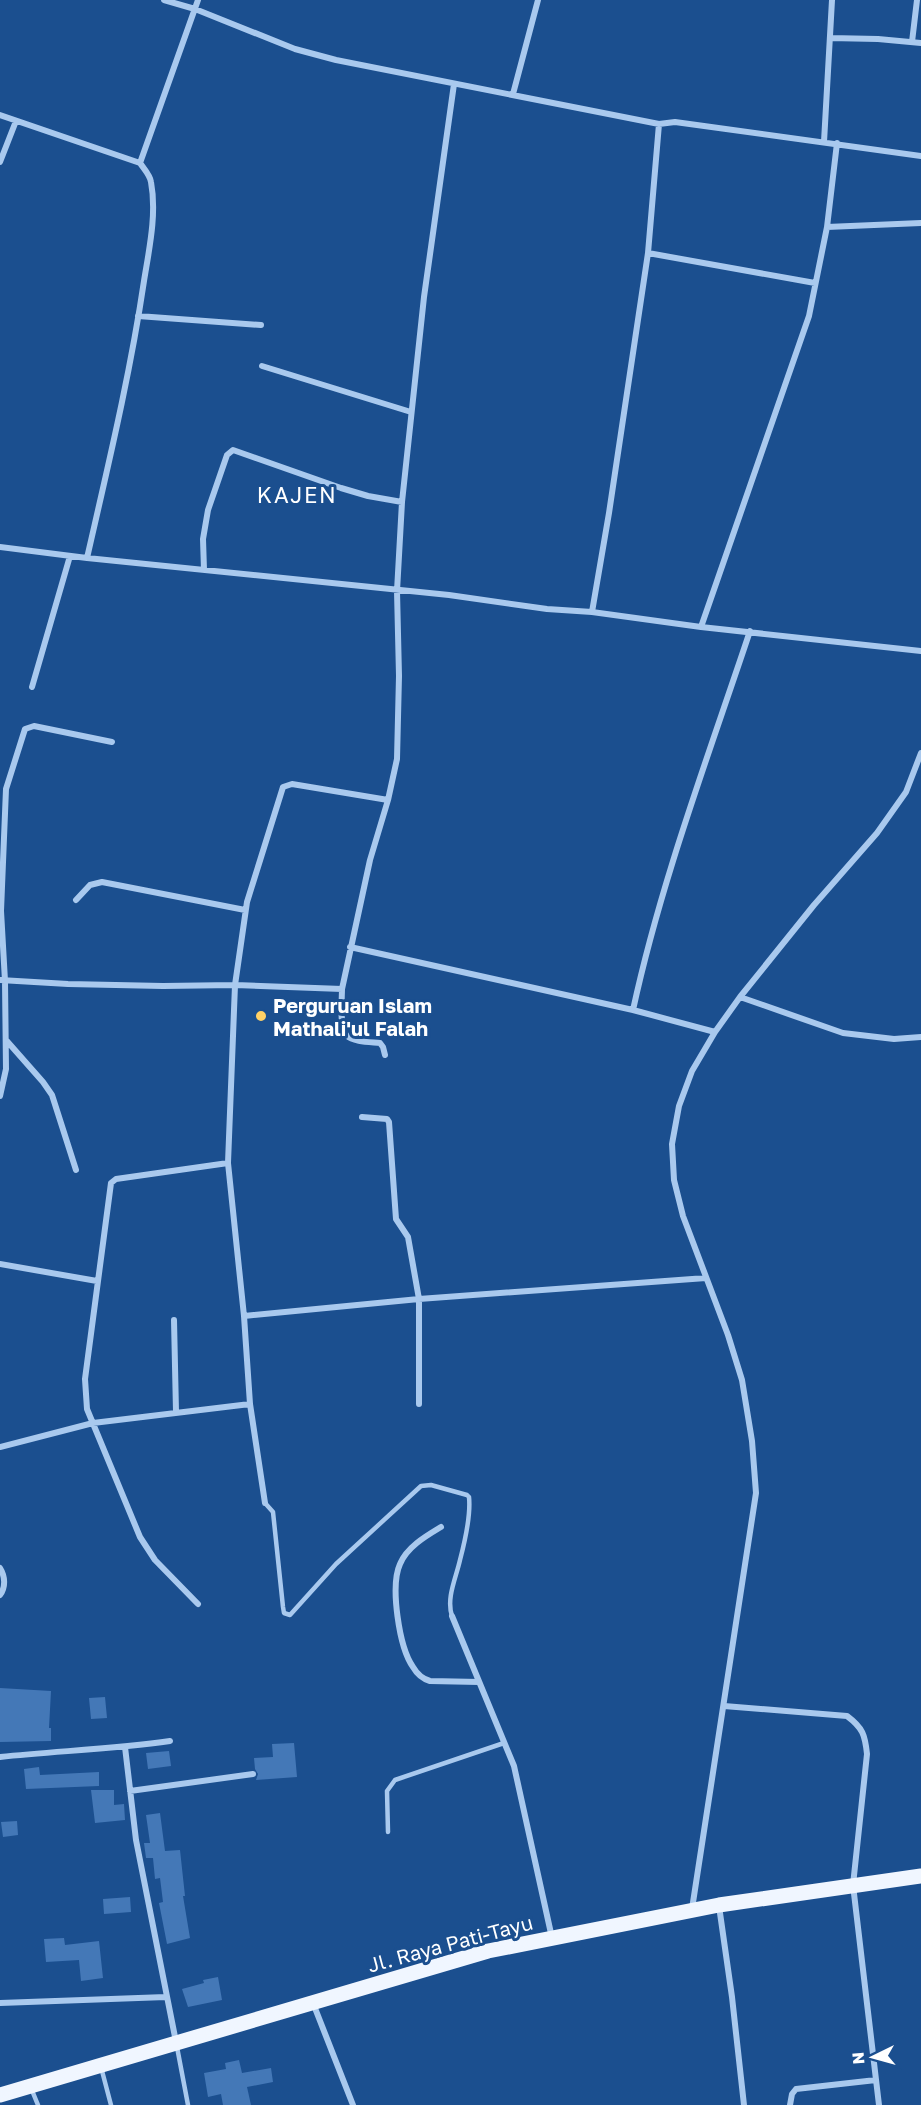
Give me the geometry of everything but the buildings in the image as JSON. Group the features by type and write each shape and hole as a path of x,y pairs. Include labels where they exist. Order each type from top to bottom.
{"main road":[{"name":"Jl. Raya Pati-Tayu","path":"0,2095 488,1951 719,1905 921,1876"}],"street":[{"path":"164,0 195,9 295,49 336,60 659,124 675,122 921,156"},
{"path":"140,163 198,0"},
{"path":"513,94 538,0"},
{"path":"824,142 832,0"},
{"path":"912,42 917,0"},
{"path":"830,38 921,43"},
{"path":"385,1055 380,1044 350,1038 344,1033 342,989 370,860 398,759 397,591 402,502 434,218 454,84"},
{"path":"0,116 140,163 151,179 153,199 150,237 138,316 121,410 87,558"},
{"path":"0,162 16,121"},
{"path":"592,612 648,253 659,124"},
{"path":"701,627 809,316 827,227 837,144"},
{"path":"827,227 921,223"},
{"path":"648,253 815,283"},
{"path":"138,316 261,325"},
{"path":"262,366 411,412"},
{"path":"204,570 204,539 208,510 227,455 234,450 341,488 402,502"},
{"path":"0,547 449,595 547,609 592,612 701,627 921,651"},
{"path":"32,687 70,556"},
{"path":"633,1010 646,949 669,872 750,631"},
{"path":"0,1096 6,1069 1,911 6,789 25,729 34,726 112,742"},
{"path":"692,1912 756,1494 752,1441 742,1380 728,1335 683,1216 674,1180 672,1144 679,1106 692,1071 715,1032 740,997 814,905 877,833 906,792 921,753"},
{"path":"265,1503 250,1404 244,1316 228,1163 235,985 245,910 283,787 292,784 388,800"},
{"path":"76,900 90,885 102,882 245,910"},
{"path":"350,947 633,1010 715,1032"},
{"path":"2,981 342,989"},
{"path":"740,997 843,1033 894,1039 921,1037"},
{"path":"6,1040 52,1095 76,1170"},
{"path":"362,1117 387,1119 389,1122 395,1212 398,1224 408,1237 419,1299 418,1404"},
{"path":"198,1604 155,1560 140,1537 87,1409 84,1379 109,1186 113,1180 228,1163"},
{"path":"0,1264 97,1281"},
{"path":"244,1316 419,1299 706,1278"},
{"path":"174,1320 176,1413"},
{"path":"0,1447 93,1423 250,1404"},
{"path":"441,1527 411,1548 398,1566 396,1595 402,1638 411,1665 424,1679 479,1682"},
{"path":"0,1568 4,1581 4,1588 0,1595"},
{"path":"452,1616 514,1767 552,1938"},
{"path":"724,1706 847,1716 859,1725 866,1739 867,1755 853,1885 879,2105"},
{"path":"0,1757 170,1741"},
{"path":"125,1747 136,1840 176,2044"},
{"path":"130,1791 253,1774"},
{"path":"719,1905 744,2105"},
{"path":"0,2003 166,1997"},
{"path":"313,2003 353,2105"},
{"path":"790,2105 792,2094 796,2089 876,2080"}],"lane":[{"path":"265,1503 273,1512 283,1607 284,1613 290,1615 336,1564 421,1486 431,1485 466,1495 469,1497 470,1508 461,1556 450,1596 452,1616"},
{"path":"388,1832 387,1791 395,1780 504,1743"},
{"path":"176,2044 188,2105"},
{"path":"101,2066 111,2105"},
{"path":"30,2086 38,2105"}],"place":[{"name":"Perguruan Islam Mathali'ul Falah","path":"261,1016"}],"district":[{"name":"KAJEN","path":"297,494"}]}
